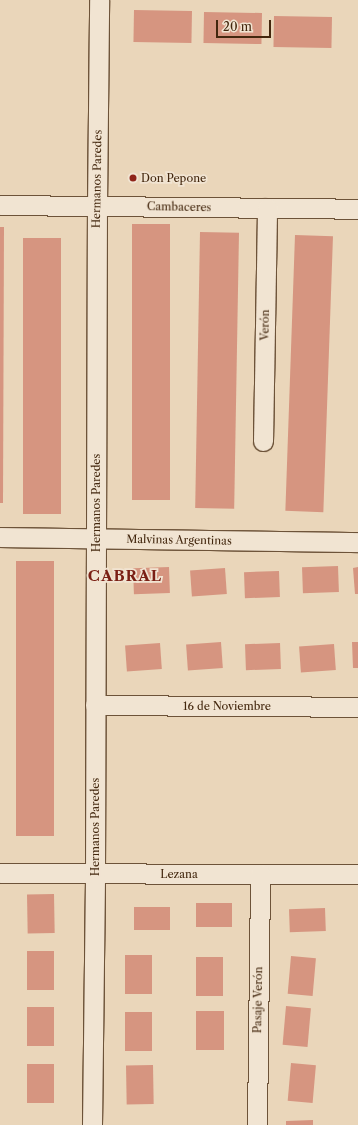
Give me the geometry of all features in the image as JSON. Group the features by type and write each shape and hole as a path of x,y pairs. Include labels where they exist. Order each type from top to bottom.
{"street":[{"name":"Hermanos Paredes","path":"92,1125 95,874 99,0"},
{"name":"Cambaceres","path":"0,206 358,209"},
{"name":"Verón","path":"263,441 267,208"},
{"name":"Malvinas Argentinas","path":"0,537 358,542"},
{"name":"16 de Noviembre","path":"95,705 358,706"},
{"name":"Lezana","path":"0,873 358,874"},
{"name":"Pasaje Verón","path":"257,1125 260,874"}],"building":[{"path":"134,10 192,11 191,43 133,42"},
{"path":"204,12 262,13 261,44 203,43"},
{"path":"274,16 332,17 331,48 273,47"},
{"path":"132,224 170,224 170,500 132,500"},
{"path":"0,227 4,227 3,503 0,503"},
{"path":"200,232 239,233 234,509 195,508"},
{"path":"295,235 333,236 323,512 285,511"},
{"path":"23,238 61,238 61,514 23,514"},
{"path":"16,561 54,561 54,836 16,836"},
{"path":"338,566 339,592 303,593 302,567"},
{"path":"169,567 170,593 134,594 133,568"},
{"path":"358,567 358,594 355,594 353,568"},
{"path":"225,568 227,594 192,596 190,570"},
{"path":"279,571 280,597 245,598 244,572"},
{"path":"221,642 223,668 188,670 186,644"},
{"path":"352,642 358,642 358,668 353,668"},
{"path":"160,643 162,669 127,671 125,645"},
{"path":"280,643 281,669 246,670 245,644"},
{"path":"334,644 336,670 301,672 299,646"},
{"path":"27,894 54,894 55,933 28,933"},
{"path":"196,903 232,903 232,927 196,927"},
{"path":"134,907 170,907 170,930 134,930"},
{"path":"325,908 326,931 290,932 289,909"},
{"path":"27,951 54,951 54,990 27,990"},
{"path":"125,955 152,955 152,994 125,994"},
{"path":"291,956 316,958 313,996 288,994"},
{"path":"196,957 223,957 223,996 196,996"},
{"path":"286,1006 311,1008 308,1047 283,1045"},
{"path":"27,1007 54,1007 54,1046 27,1046"},
{"path":"196,1011 224,1011 224,1050 196,1050"},
{"path":"125,1012 152,1012 152,1051 125,1051"},
{"path":"291,1063 316,1065 313,1103 288,1101"},
{"path":"27,1064 54,1064 54,1103 27,1103"},
{"path":"126,1065 153,1065 154,1104 127,1104"},
{"path":"313,1120 313,1125 286,1125 286,1121"}],"place":[{"name":"Don Pepone","path":"133,178"}],"district":[{"name":"CABRAL","path":"125,576"}]}
